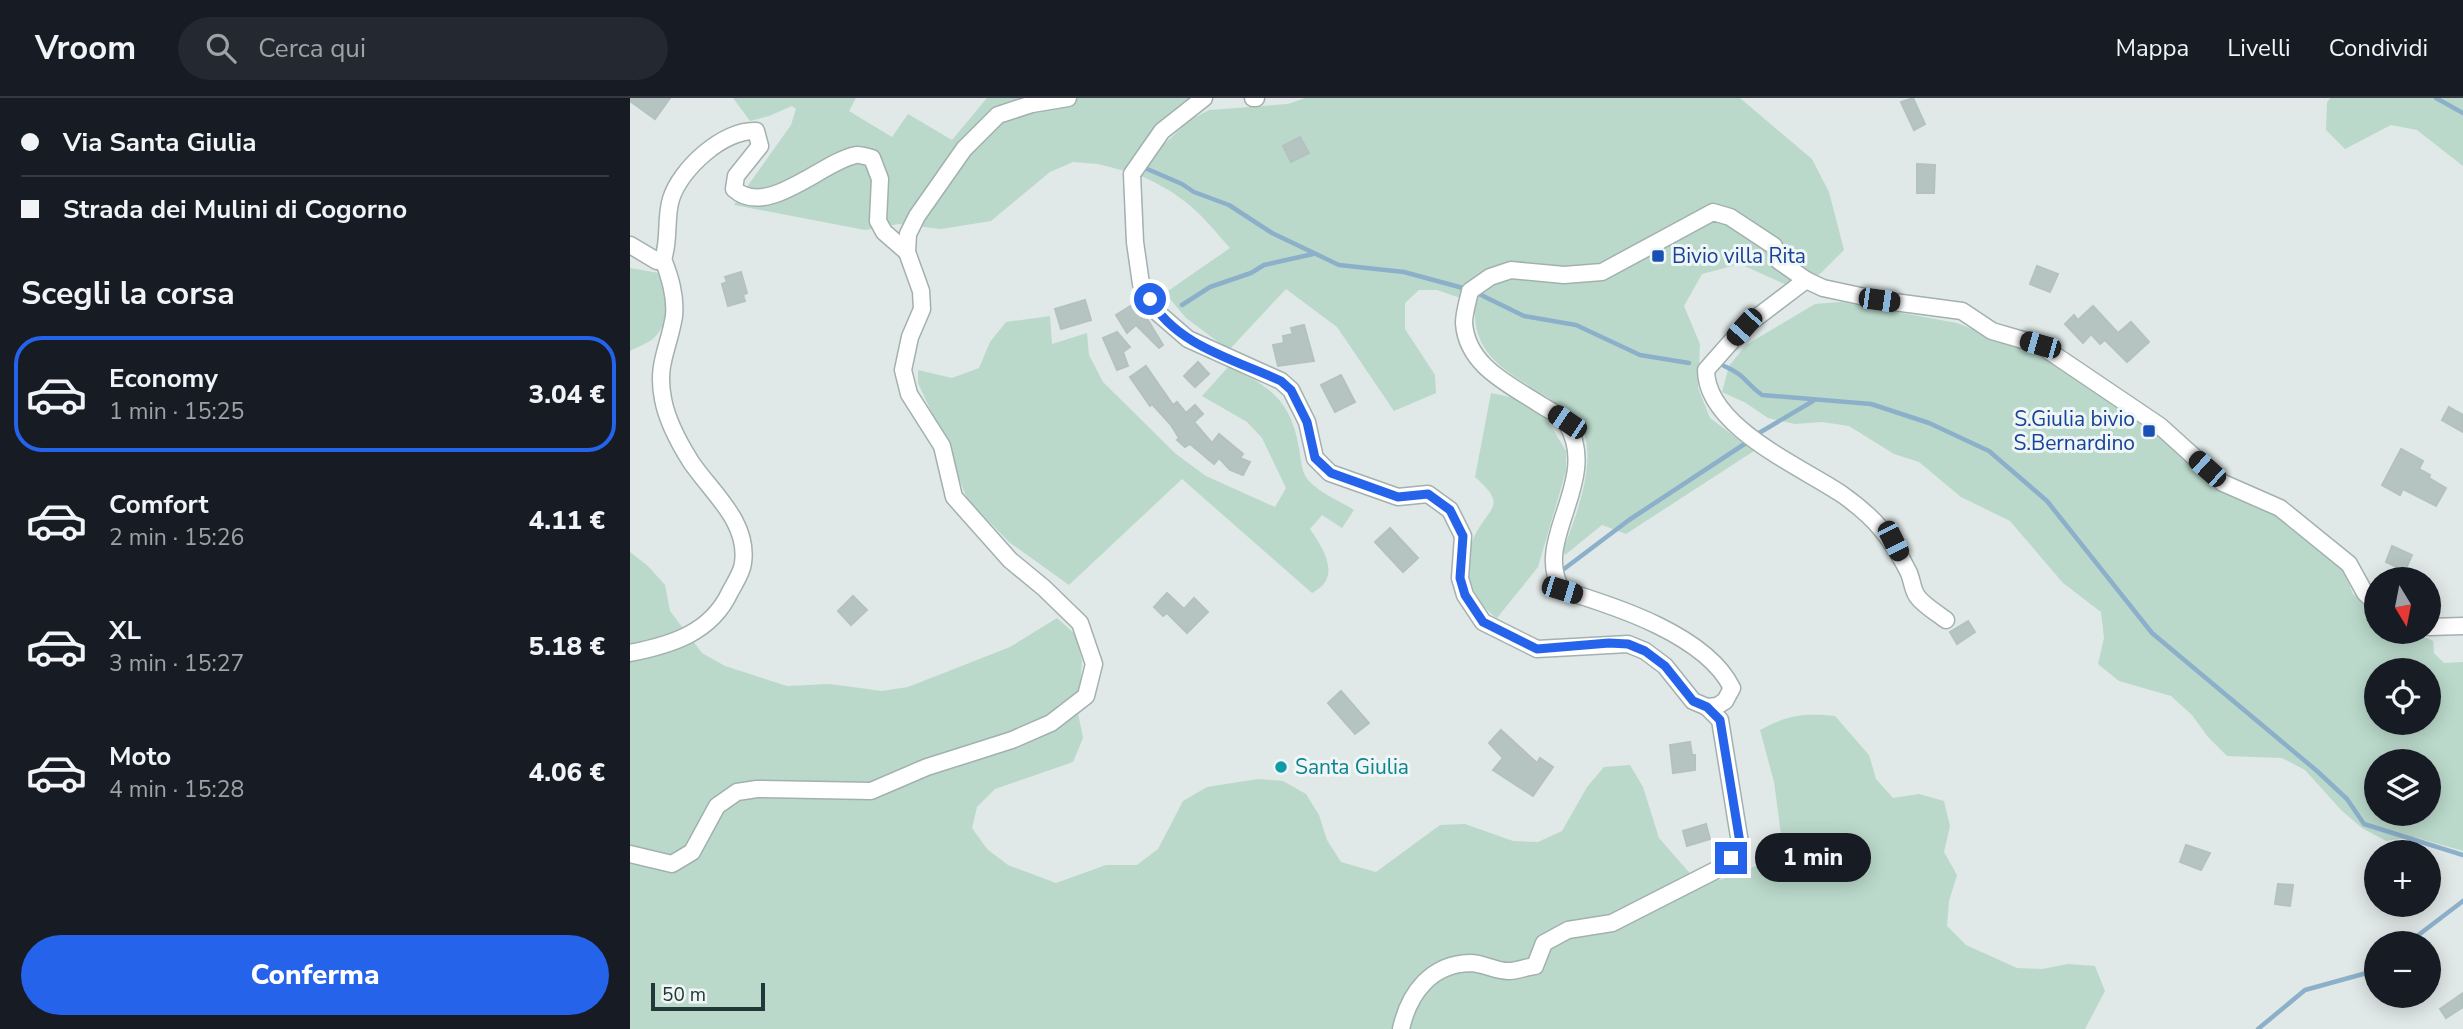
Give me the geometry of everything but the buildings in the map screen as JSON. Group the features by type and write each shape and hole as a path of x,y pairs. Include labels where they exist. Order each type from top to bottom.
{"street":[{"path":"630,854 673,864 692,852 717,806 737,792 757,789 871,791 927,767 1012,740 1051,723 1086,696 1094,664 1080,623 1010,560 954,497 942,446 909,394 903,370 910,337 922,309 921,291 907,252 908,234 932,192 964,149 998,115 1032,104 1068,98"},
{"path":"1204,98 1162,131 1132,174 1135,242 1142,284 1158,313 1188,339 1281,381 1291,390 1307,422 1315,458 1331,473 1398,497 1428,494 1450,510 1463,536 1460,578 1483,622 1537,649 1628,644 1645,651 1665,666 1693,701 1707,707 1720,720 1741,849 1720,868 1612,923 1569,930 1544,943 1535,966 1507,971 1473,963 1448,965 1425,979 1406,1008 1401,1029"},
{"path":"630,653 699,631 726,602 743,564 741,537 732,515 691,462 676,436 663,400 660,366 674,315 673,292 663,259 670,200 681,178 726,137 748,131 756,131 760,146 736,176 734,189 739,194 758,196 777,193 856,155 872,158 880,179 878,220 884,232 907,252"},
{"path":"1707,707 1717,706 1725,701 1732,688 1724,673 1685,641 1616,606 1562,590 1555,578 1554,551 1575,484 1577,453 1567,422 1487,369 1471,352 1464,322 1470,291 1490,276 1511,270 1564,275 1602,272 1713,212 1730,217 1774,246 1779,261 1806,280 1824,288 1879,300 1962,312 1992,331 2040,345 2160,426 2223,483 2280,508 2349,564 2364,591"},
{"path":"630,245 645,256 657,261 663,259"},
{"path":"1806,280 1744,327 1706,370 1706,384 1714,401 1771,454 1818,479 1871,517 1893,541 1912,577 1916,596 1946,620"},
{"path":"2441,627 2463,626"}],"green space":[{"path":"733,98 856,98 849,111 892,137 908,114 952,140 987,98 1193,98 1156,128 1125,171 1098,164 1073,162 1050,172 991,221 941,229 899,224 865,230 734,205 791,125 796,109 792,106 750,121"},
{"path":"1305,98 1740,98 1812,159 1829,192 1844,250 1821,273 1793,288 1740,264 1702,274 1684,306 1700,344 1698,388 1710,418 1754,451 1626,534 1602,525 1565,555 1563,551 1579,506 1586,472 1586,440 1581,426 1564,409 1509,373 1487,352 1476,322 1475,303 1437,290 1419,290 1405,303 1405,329 1435,375 1436,393 1394,411 1337,327 1286,289 1229,350 1186,318 1165,293 1230,248 1190,206 1169,190 1141,176 1162,146 1190,120 1209,110 1288,104"},
{"path":"2330,98 2463,98 2463,166 2417,130 2391,125 2345,149 2326,130 2327,103"},
{"path":"630,268 659,273 667,297 667,306 664,322 655,337 630,351"},
{"path":"1841,302 1957,323 2042,357 2154,432 2197,472 2288,522 2343,569 2353,594 2364,604 2364,644 2433,644 2434,653 2439,658 2364,658 2364,735 2441,735 2441,660 2444,663 2463,662 2463,851 2441,845 2441,840 2414,837 2384,840 2362,828 2342,811 2305,770 2282,758 2227,756 2208,737 2192,715 2171,696 2119,681 2098,664 2104,638 2101,612 2063,583 2010,521 1961,497 1919,462 1894,454 1849,426 1822,422 1795,424 1768,418 1746,403 1722,392 1729,366 1746,345 1815,304"},
{"path":"1050,316 1052,344 1087,333 1089,355 1103,382 1176,454 1206,476 1275,507 1286,488 1262,438 1247,422 1202,396 1229,366 1256,381 1276,397 1290,418 1306,477 1317,488 1354,510 1342,528 1322,515 1310,529 1328,562 1327,579 1321,587 1312,593 1182,479 1069,585 1009,542 967,499 944,439 918,383 918,370 952,378 979,368 990,342 1006,322"},
{"path":"1491,393 1519,399 1548,421 1566,451 1566,471 1538,567 1497,618 1480,602 1475,592 1468,558 1475,535 1493,506 1491,494 1475,477"},
{"path":"630,552 648,566 665,585 670,611 702,653 725,666 787,686 830,684 882,691 908,687 1010,647 1057,618 1076,635 1082,661 1078,713 1083,738 1073,762 995,789 977,807 972,828 987,849 1008,865 1056,883 1106,865 1137,865 1158,849 1183,801 1207,787 1258,779 1283,781 1306,794 1319,815 1327,840 1341,862 1376,872 1440,825 1465,824 1513,841 1538,842 1562,831 1587,787 1604,767 1630,765 1643,787 1659,838 1693,877 1720,880 1771,860 1781,834 1774,782 1760,730 1796,716 1835,716 1869,755 1876,779 1893,798 1919,794 1944,801 1950,826 1944,852 1957,875 1949,901 1947,926 1966,945 2017,968 2042,969 2068,964 2095,966 2105,991 2085,1029 630,1029"}],"waterway":[{"path":"2436,98 2463,113"},
{"path":"1145,168 1194,192 1229,205 1272,233 1339,265 1404,272 1463,288"},
{"path":"1182,305 1210,287 1251,273 1264,265 1313,254"},
{"path":"1477,293 1524,316 1576,325 1640,355 1689,363"},
{"path":"1724,366 1741,376 1762,395 1871,404 1929,423 1989,451 2047,501 2152,633 2317,771 2347,799 2364,824 2463,855"},
{"path":"1759,433 1813,401"},
{"path":"1560,572 1629,520 1746,443"},
{"path":"2424,931 2463,901"},
{"path":"2258,1029 2305,990 2364,973"}],"place":[{"name":"Bivio villa Rita","path":"1658,256"},
{"name":"S.Giulia bivio S.Bernardino","path":"2149,431"},
{"name":"Santa Giulia","path":"1281,767"}],"route":[{"path":"1150,299 1158,313 1188,339 1281,381 1291,390 1307,422 1315,458 1331,473 1398,497 1428,494 1450,510 1463,536 1460,578 1465,595 1483,622 1537,649 1628,644 1645,651 1665,666 1693,701 1707,707 1720,720 1741,849 1731,858"}]}
